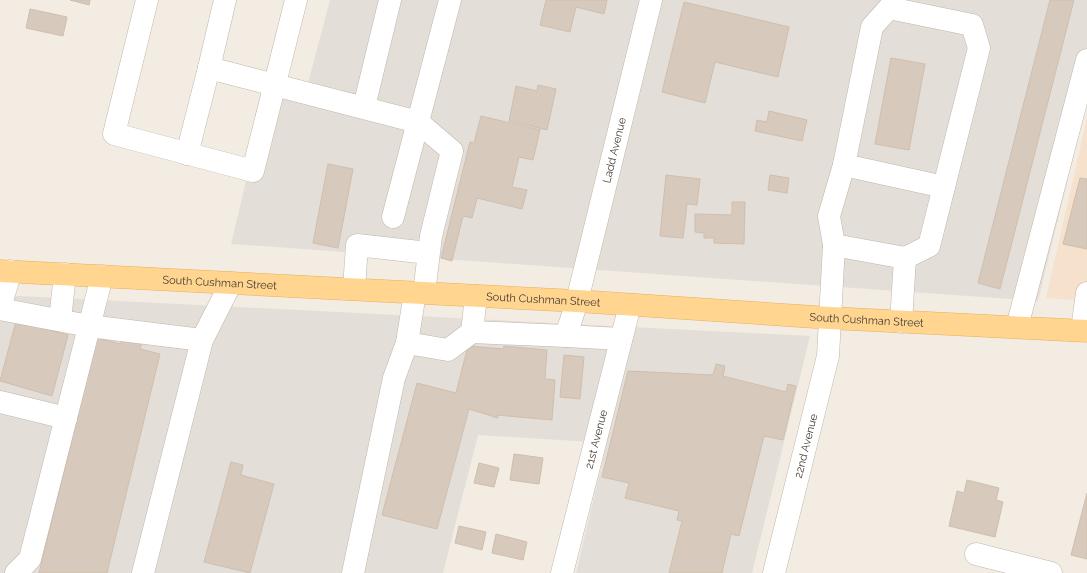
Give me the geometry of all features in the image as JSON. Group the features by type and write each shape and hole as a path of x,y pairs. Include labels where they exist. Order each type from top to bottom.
{"main road":[{"name":"South Cushman Street","path":"5,271 577,301 901,322 1084,330"}],"street":[{"path":"147,0 114,134 253,172 296,0"},
{"path":"187,154 225,0"},
{"path":"364,107 390,0"},
{"path":"393,218 450,0"},
{"name":"Ladd Avenue","path":"566,336 577,301 651,0"},
{"name":"22nd Avenue","path":"774,573 828,356 834,245 829,216 844,165 872,27 889,8 972,25 979,48 944,187"},
{"path":"1018,327 1081,109 1087,60"},
{"path":"208,68 418,122 452,151 407,343 394,378 353,573"},
{"path":"834,245 905,258 929,246 944,187 844,165"},
{"path":"354,290 357,245 428,253"},
{"path":"901,322 905,258"},
{"path":"5,271 0,308 89,326 202,340"},
{"path":"60,320 65,274"},
{"path":"16,573 30,558 102,276"},
{"path":"143,573 202,340 230,283"},
{"path":"1084,330 1087,293"},
{"path":"472,332 476,296"},
{"name":"21st Avenue","path":"562,573 630,305"},
{"path":"407,343 448,350 472,332 621,339"},
{"path":"0,402 66,418"},
{"path":"976,554 1051,573"}],"shaded area":[{"path":"330,0 1087,0 1087,101 1038,301 231,244 267,93 303,102"},
{"path":"1087,118 1087,301 1046,298"},
{"path":"0,295 810,336 752,573 576,573 607,443 478,435 443,573 0,573"}],"building":[{"path":"70,0 90,0 89,5"},
{"path":"546,0 607,0 604,14 576,7 570,32 540,25"},
{"path":"1050,0 1074,0 1000,289 978,283"},
{"path":"684,2 789,27 778,77 715,62 705,103 662,92"},
{"path":"30,9 67,17 63,36 26,28"},
{"path":"891,58 925,64 909,150 875,144"},
{"path":"538,85 556,89 547,130 509,121 516,86 537,91"},
{"path":"769,111 807,120 802,141 755,131 757,120 767,122"},
{"path":"481,116 540,130 533,160 519,157 512,187 527,190 522,209 477,198 472,218 463,216 452,261 441,258 470,142 474,143"},
{"path":"328,164 353,169 338,248 313,243"},
{"path":"666,175 700,179 697,205 687,204 683,238 660,236"},
{"path":"770,175 789,178 787,193 768,190"},
{"path":"1080,178 1087,179 1087,249 1063,244"},
{"path":"732,202 745,202 744,244 714,243 714,238 704,238 704,233 695,232 695,214 732,215"},
{"path":"16,321 68,335 52,396 0,381"},
{"path":"123,332 143,337 140,349 160,354 107,573 39,573 97,338 121,344"},
{"path":"468,346 503,349 504,346 547,350 545,379 555,380 552,420 497,415 498,418 469,409 437,529 382,515 417,383 456,393"},
{"path":"564,355 584,357 580,399 560,397"},
{"path":"716,364 725,366 723,376 786,392 788,384 796,386 783,440 764,436 739,536 731,534 722,573 669,573 682,521 677,520 679,511 625,498 629,483 602,477 628,371 713,375"},
{"path":"514,454 543,458 539,484 510,480"},
{"path":"231,462 243,465 241,475 274,484 250,573 204,562"},
{"path":"479,463 499,468 494,487 474,483"},
{"path":"967,480 999,488 996,500 1003,502 995,537 949,526 957,491 964,493"},
{"path":"1087,493 1087,559 1071,555"},
{"path":"459,526 486,532 482,550 455,543"},
{"path":"496,534 527,542 523,560 492,553"}]}
